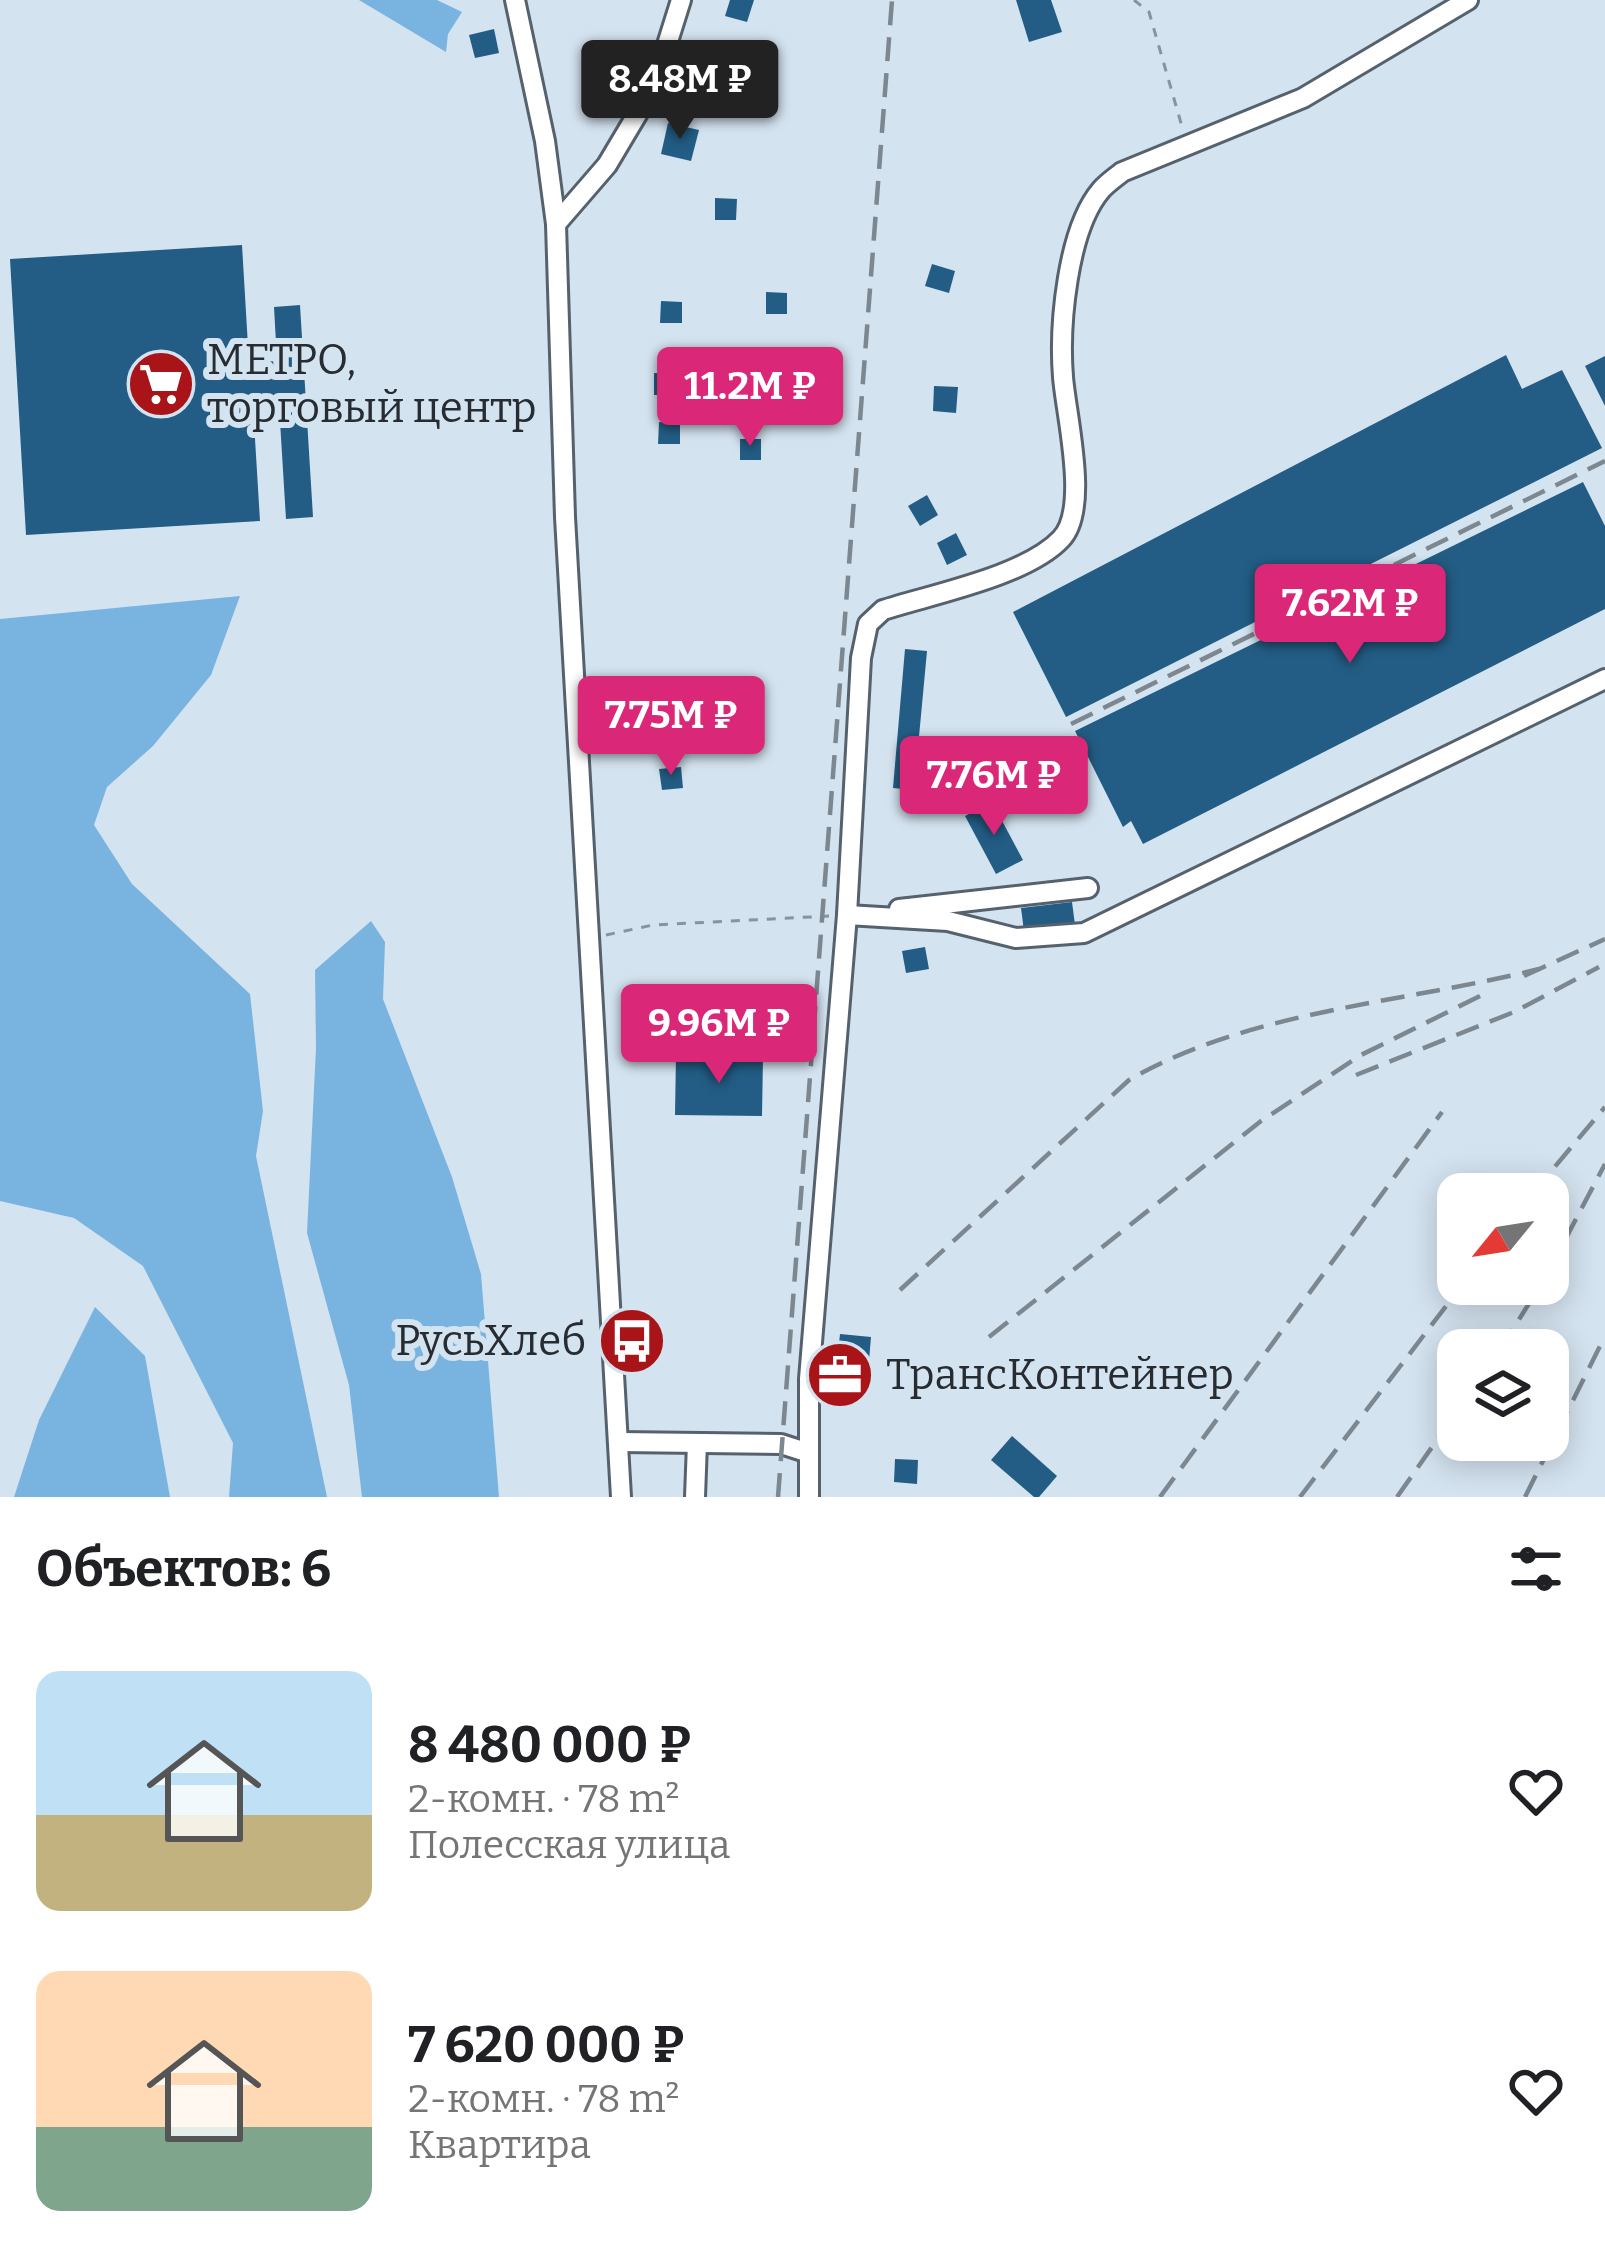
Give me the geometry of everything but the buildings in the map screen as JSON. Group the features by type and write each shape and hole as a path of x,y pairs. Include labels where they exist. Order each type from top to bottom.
{"street":[{"path":"515,0 545,141 556,224 566,517 621,1497"},
{"path":"556,224 607,164 654,86 681,0"},
{"path":"808,1497 808,1379 847,915 861,658 868,623 883,610 1009,571 1059,542 1071,527 1074,469 1063,371 1065,293 1078,239 1100,190 1122,172 1185,143 1303,98 1468,0"},
{"path":"847,915 948,921 1016,938 1084,933 1605,679"},
{"path":"847,915 1088,888"},
{"path":"619,1442 782,1444 809,1453"},
{"path":"694,1497 697,1444"}],"path":[{"path":"1134,0 1149,12 1185,143"},
{"path":"592,937 653,926 847,915"}],"shaded area":[{"path":"359,0 437,0 462,12 448,34 446,52"},
{"path":"240,596 211,675 153,746 107,787 94,825 132,884 250,994 263,1111 256,1156 327,1497 229,1497 233,1443 143,1266 74,1218 0,1201 0,619"},
{"path":"371,921 385,942 383,999 452,1177 481,1274 499,1497 362,1497 349,1385 307,1233 315,970"},
{"path":"95,1307 145,1356 170,1497 14,1497 39,1420"}],"railway":[{"path":"778,1497 892,0"},
{"path":"1071,724 1605,461"},
{"path":"1524,976 1605,939"},
{"path":"1356,1075 1514,1012 1599,967"},
{"path":"900,1290 1129,1080 1176,1057 1276,1023 1539,969"},
{"path":"989,1337 1261,1121 1361,1055 1486,993"},
{"path":"1550,1173 1605,1107"},
{"path":"1160,1497 1442,1112"},
{"path":"1569,1232 1605,1164"},
{"path":"1300,1497 1447,1305"},
{"path":"1513,1329 1528,1305"},
{"path":"1525,1497 1605,1336"},
{"path":"1397,1497 1437,1440"}],"place":[{"name":"МЕТРО, торговый центр","path":"161,384"},
{"name":"РусьХлеб","path":"632,1341"},
{"name":"ТрансКонтейнер","path":"840,1375"}]}
